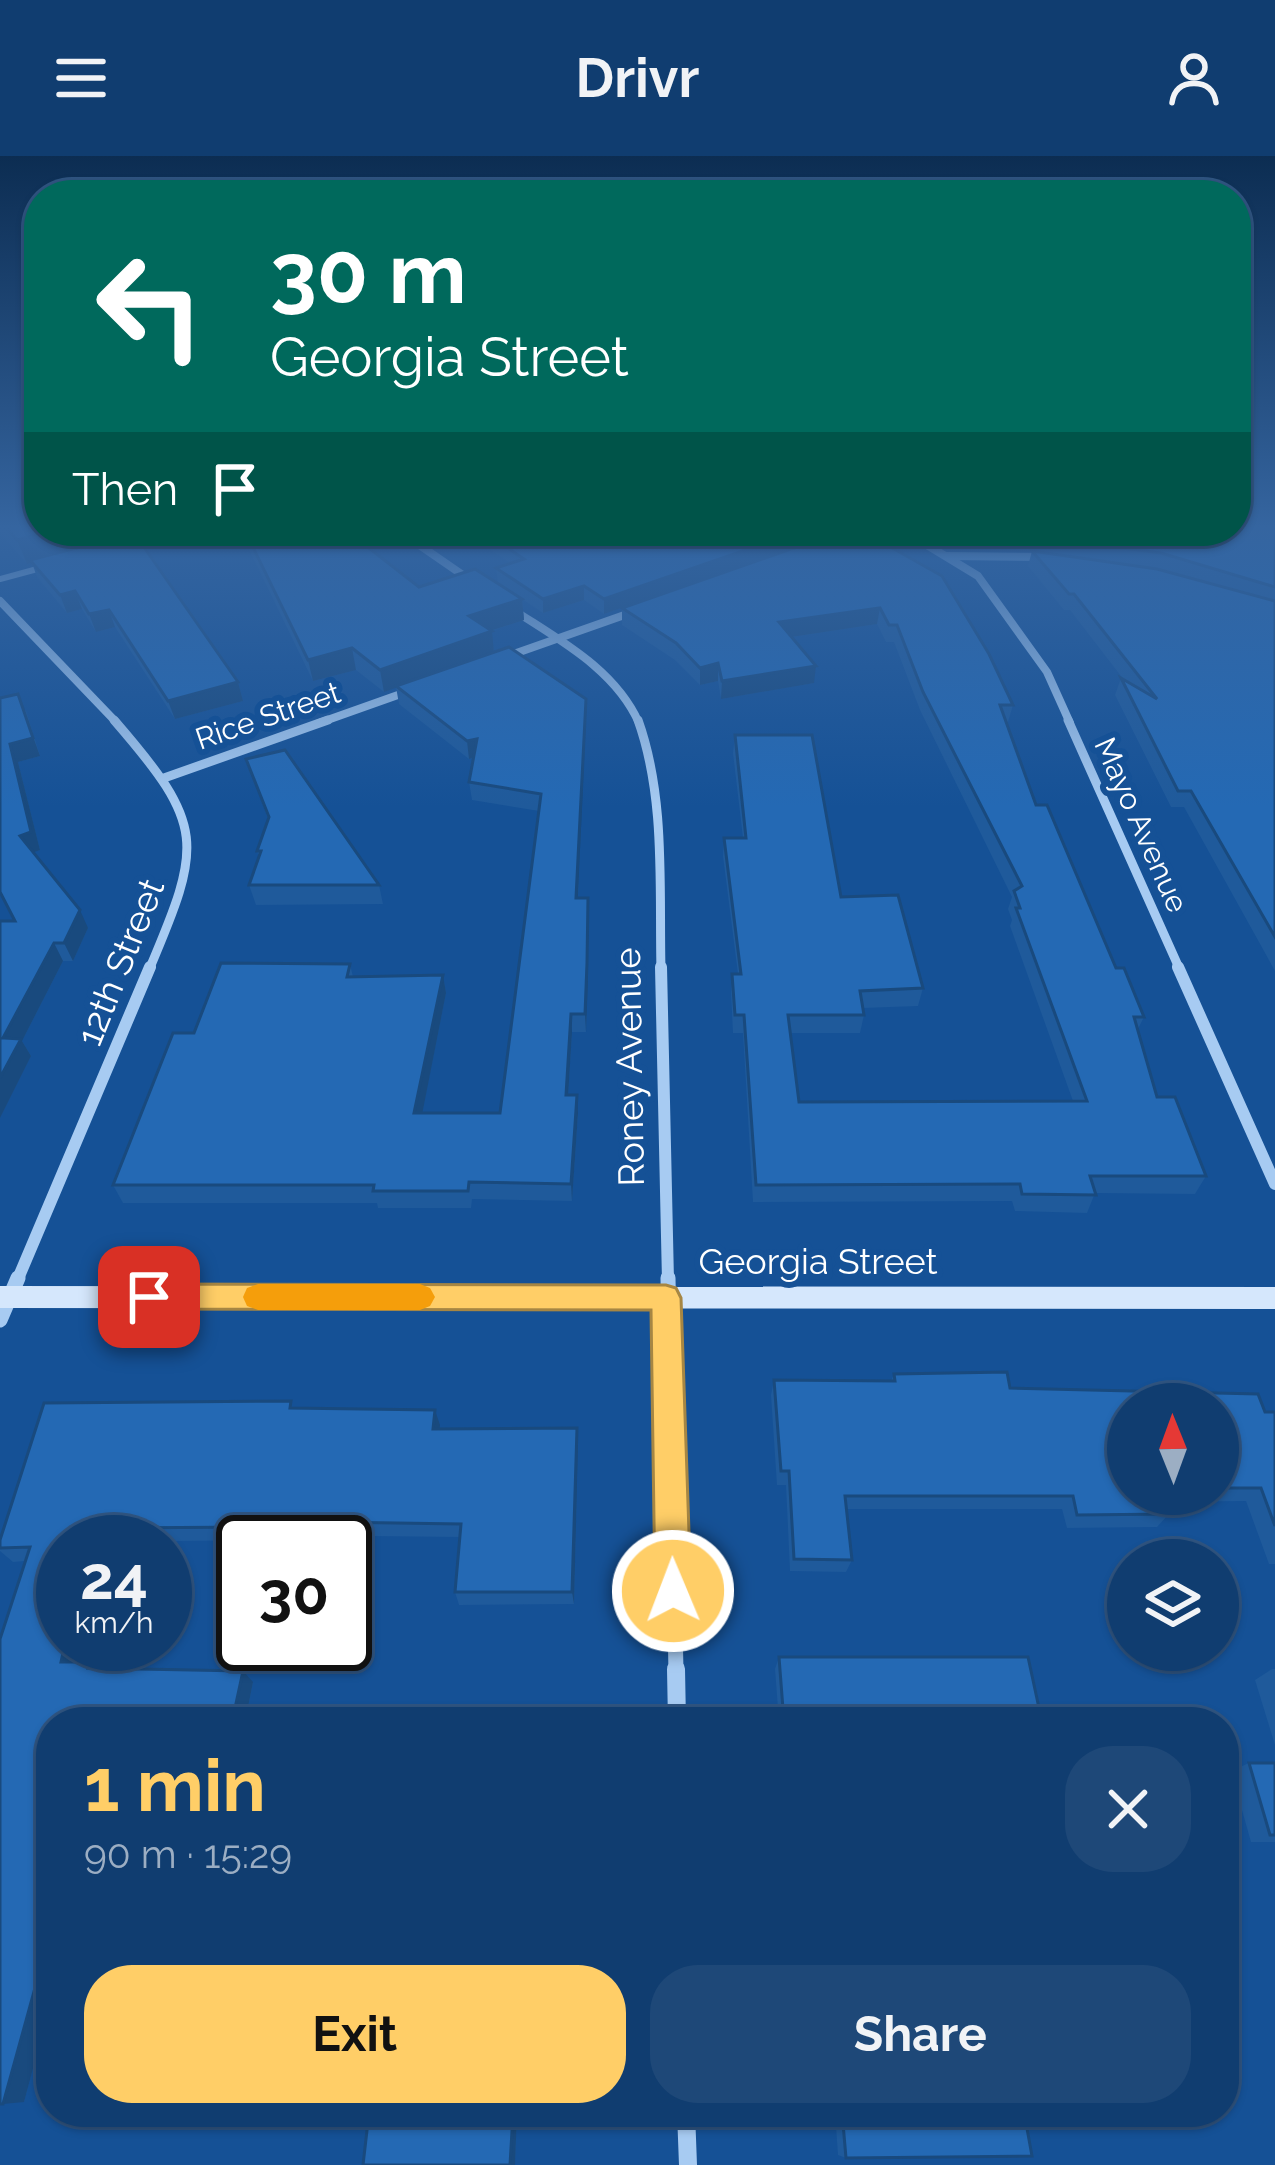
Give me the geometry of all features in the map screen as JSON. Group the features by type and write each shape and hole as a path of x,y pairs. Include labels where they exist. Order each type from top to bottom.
{"main road":[{"name":"Georgia Street","path":"3,1304 1275,1298"}],"street":[{"name":"12th Street","path":"3,1304 172,913 190,857 188,830 164,778 17,620"},
{"name":"Roney Avenue","path":"528,620 597,668 637,716 651,770 658,830 676,1707"},
{"path":"491,662 611,620"},
{"name":"Mayo Avenue","path":"1009,620 1047,672 1275,1184"},
{"name":"Rice Street","path":"164,778 426,685"},
{"path":"687,2127 688,2165"}],"building":[{"path":"115,620 195,620 238,682 168,701"},
{"path":"288,620 475,620 492,631 380,670 352,648 308,660"},
{"path":"640,620 795,620 779,622 816,666 722,681 718,663 700,668 676,643"},
{"path":"886,620 968,620 989,654 1013,705 1000,705 1036,805 1047,805 1116,968 1124,968 1144,1017 1134,1017 1157,1097 1175,1097 1206,1176 1090,1176 1096,1195 1022,1194 1020,1184 756,1185 744,1015 735,1015 732,974 741,974 724,838 746,838 735,735 812,735 841,897 898,895 923,988 860,991 864,1015 788,1015 799,1102 1087,1101 1016,908 1020,908 1014,891 1022,886 923,692 897,625"},
{"path":"1094,620 1275,620 1275,937 1191,791 1178,791 1121,678 1157,699"},
{"path":"509,647 586,699 576,898 588,898 587,963 585,1014 571,1014 566,1095 577,1095 571,1184 469,1182 468,1191 373,1191 374,1185 113,1185 173,1033 194,1033 221,963 350,964 347,977 443,975 414,1113 500,1113 541,794 469,782 477,739 467,741 396,686"},
{"path":"18,694 33,738 10,744 31,832 20,836 80,910 64,943 54,943 3,1038 21,1039 0,1078 0,921 15,921 0,892 0,698"},
{"path":"285,750 379,885 249,885 269,817 246,759"},
{"path":"1007,1372 1010,1388 1107,1390 1107,1515 1077,1515 1073,1496 845,1496 852,1560 794,1559 789,1471 781,1471 774,1380 895,1381 894,1374"},
{"path":"1239,1394 1258,1394 1265,1412 1275,1412 1275,1526 1261,1488 1239,1488"},
{"path":"291,1401 290,1408 435,1410 433,1429 577,1428 572,1592 455,1592 461,1524 372,1523 372,1515 216,1515 216,1527 192,1527 192,1515 36,1515 36,1671 243,1671 235,1707 36,1707 36,1984 3,2104 0,1639 30,1547 0,1548 44,1403"},
{"path":"779,1657 1028,1657 1039,1707 783,1707"},
{"path":"1249,1763 1275,1763 1275,1835 1270,1835"},
{"path":"367,2127 512,2127 510,2165 363,2165"},
{"path":"843,2127 1027,2127 1032,2156 846,2158"}],"slow traffic":[{"path":"258,1297 420,1297"}],"route":[{"path":"149,1297 666,1298 673,1591"}]}
